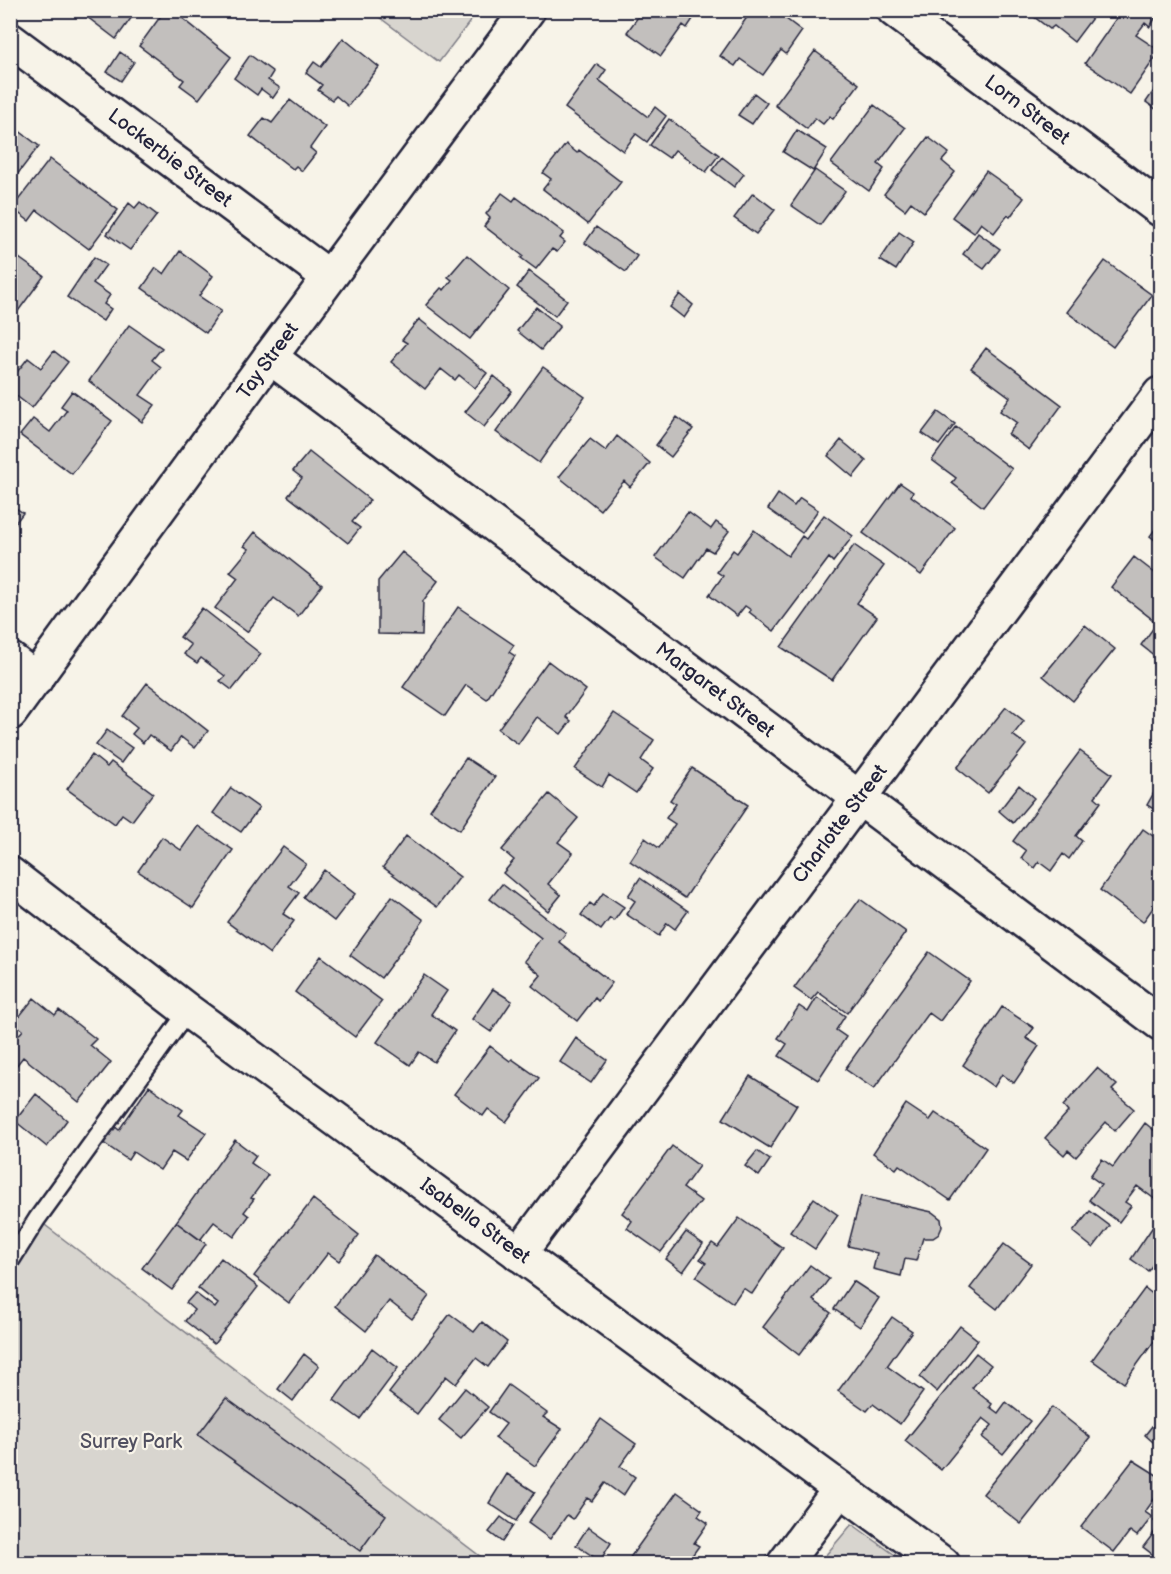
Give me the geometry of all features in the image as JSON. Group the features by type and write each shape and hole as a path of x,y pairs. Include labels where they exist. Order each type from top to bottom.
{"main road":[{"name":"Tay Street","path":"10,713 270,357 528,10"},
{"name":"Lorn Street","path":"894,10 1161,209"},
{"name":"Lockerbie Street","path":"10,40 329,277"},
{"name":"Margaret Street","path":"270,357 1161,1023"},
{"name":"Charlotte Street","path":"519,1254 1161,394"},
{"path":"10,659 36,679"},
{"name":"Isabella Street","path":"10,874 189,1011 943,1563"},
{"path":"784,1563 840,1489"}],"lane":[{"path":"10,1262 37,1219 189,1011"}],"green space":[{"path":"371,11 478,11 439,62"},
{"name":"Surrey Park","path":"37,1219 489,1563 11,1563 10,1264"},
{"path":"852,1524 906,1563 819,1563"}],"building":[{"path":"78,10 137,10 116,39"},
{"path":"165,10 184,10 180,16 231,57 199,99 180,85 184,80 139,46"},
{"path":"643,10 699,10 687,28 683,25 661,56 627,32"},
{"path":"752,10 774,10 802,31 786,54 781,50 763,75 740,59 735,66 720,56"},
{"path":"1031,10 1098,10 1074,42 1054,26 1050,29 1029,13"},
{"path":"1122,10 1160,10 1150,27 1145,23 1136,35 1160,51 1130,94 1085,63"},
{"path":"343,38 379,67 348,106 336,96 332,100 318,90 322,85 306,73 314,62 321,67"},
{"path":"815,51 859,84 833,119 830,116 823,124 815,118 807,129 775,105"},
{"path":"120,52 134,62 121,81 107,72"},
{"path":"250,55 273,72 268,80 280,88 273,98 261,89 257,95 234,78"},
{"path":"597,64 606,70 599,80 648,117 655,107 666,116 647,142 636,134 623,151 565,108"},
{"path":"1160,82 1160,112 1146,102"},
{"path":"754,93 767,103 752,124 738,115"},
{"path":"290,100 325,127 310,148 316,153 302,171 296,166 293,169 250,136 264,118 272,123"},
{"path":"874,105 905,128 878,164 884,169 869,191 831,163"},
{"path":"669,119 719,155 706,172 675,150 669,158 650,145"},
{"path":"10,124 39,146 10,184"},
{"path":"797,130 827,149 813,171 783,152"},
{"path":"928,137 949,153 942,161 955,172 924,212 911,202 905,210 884,194"},
{"path":"566,144 577,153 579,150 621,182 588,224 543,189 551,179 543,173"},
{"path":"722,157 744,174 734,187 712,170"},
{"path":"50,159 118,210 89,249 37,210 29,221 12,208"},
{"path":"815,170 845,191 820,225 791,205"},
{"path":"986,171 1024,198 994,233 981,223 974,233 952,217"},
{"path":"502,193 513,201 516,197 564,233 560,238 565,242 557,252 552,249 536,269 484,226 490,218 486,214"},
{"path":"753,193 775,210 756,234 734,218"},
{"path":"140,202 157,215 130,250 107,234 129,203 135,208"},
{"path":"596,227 637,256 626,272 585,243"},
{"path":"899,232 914,242 896,270 880,260"},
{"path":"978,233 1000,249 984,269 963,254"},
{"path":"180,251 213,276 199,296 221,311 206,333 142,288 156,268 164,274"},
{"path":"467,255 509,290 470,339 426,305 441,288 444,290 452,280 448,277"},
{"path":"94,257 106,265 93,283 110,295 104,304 111,309 103,321 67,297"},
{"path":"19,258 44,276 10,322 12,282 10,269"},
{"path":"1105,261 1152,295 1113,347 1067,312"},
{"path":"529,271 567,300 555,316 517,287"},
{"path":"680,294 693,305 684,318 670,307"},
{"path":"536,307 560,326 541,350 517,331"},
{"path":"419,319 487,373 475,388 459,375 455,380 441,369 425,389 391,362 407,343 402,340"},
{"path":"129,325 162,348 152,360 161,367 140,395 155,405 142,422 89,381"},
{"path":"986,348 1062,405 1029,450 1008,434 1017,423 1000,411 1010,397 971,368"},
{"path":"54,351 68,362 32,408 10,391 10,381 28,358 41,368"},
{"path":"543,367 585,397 539,463 496,432"},
{"path":"494,376 512,391 484,427 465,412"},
{"path":"72,391 112,421 72,474 20,435 33,419 50,432 67,410 61,406"},
{"path":"938,412 955,424 939,445 922,433"},
{"path":"677,417 693,429 671,457 656,445"},
{"path":"956,427 1012,469 983,507 952,483 956,478 932,460"},
{"path":"617,436 650,463 630,487 624,481 600,510 559,477 590,439 606,451"},
{"path":"841,440 866,461 853,477 828,456"},
{"path":"309,452 370,500 352,522 360,528 348,543 288,496 302,478 293,471"},
{"path":"900,483 913,492 911,496 955,528 921,575 863,533"},
{"path":"778,494 794,506 800,498 818,510 802,533 768,509"},
{"path":"10,504 23,513 10,530"},
{"path":"688,512 711,529 716,522 729,531 713,552 706,548 685,578 655,557"},
{"path":"824,515 853,536 833,562 829,558 774,631 749,612 751,610 745,606 737,616 709,595 723,576 717,572 733,550 737,553 754,530 788,556 802,536 806,539"},
{"path":"1160,515 1160,544 1150,536 1159,524 1156,521"},
{"path":"255,532 322,585 298,616 274,598 247,632 215,608 238,578 230,572 249,549 244,546"},
{"path":"854,545 884,566 857,603 877,617 832,680 781,647"},
{"path":"402,552 438,581 423,601 422,635 378,634 378,581"},
{"path":"1134,557 1160,577 1160,660 1141,645 1157,623 1111,587"},
{"path":"458,607 514,645 509,652 515,656 487,699 466,685 445,716 403,687"},
{"path":"202,608 261,654 232,690 220,681 225,676 201,658 197,663 184,654 191,645 180,637"},
{"path":"1085,625 1115,649 1073,701 1043,676"},
{"path":"548,661 586,690 566,717 571,721 561,734 537,717 518,744 498,729"},
{"path":"147,683 208,731 195,748 181,737 171,751 149,735 143,743 132,734 137,728 122,716"},
{"path":"1006,707 1024,721 1013,735 1026,745 988,793 957,768"},
{"path":"614,713 654,740 641,760 653,769 636,793 609,775 602,787 575,769"},
{"path":"107,730 132,748 121,763 96,745"},
{"path":"1080,751 1112,774 1095,797 1101,802 1076,836 1082,841 1069,859 1063,854 1051,871 1039,862 1035,868 1021,858 1026,851 1013,841"},
{"path":"92,755 107,767 111,762 153,793 132,821 122,814 115,824 67,789"},
{"path":"466,758 495,777 460,830 430,810"},
{"path":"692,768 748,805 685,898 630,861 645,838 659,848 675,824 666,818 676,804 670,800"},
{"path":"1160,782 1160,813 1147,805"},
{"path":"1019,785 1034,798 1013,823 999,811"},
{"path":"231,788 259,808 241,832 213,813"},
{"path":"549,794 578,818 558,842 573,853 548,884 561,895 548,911 503,873 514,860 502,850"},
{"path":"198,826 233,850 193,908 138,871 162,837 181,850"},
{"path":"1143,829 1160,841 1160,898 1143,922 1100,890"},
{"path":"406,836 460,877 437,907 383,867"},
{"path":"283,847 306,864 289,886 299,893 283,914 294,921 270,954 227,922"},
{"path":"324,870 355,894 334,921 303,897"},
{"path":"640,878 688,911 675,929 667,923 659,936 626,914 635,901 628,896"},
{"path":"502,884 566,933 559,942 612,983 598,1001 595,998 577,1021 532,986 541,975 524,961 541,938 490,899"},
{"path":"603,893 624,907 614,921 610,918 601,930 581,915 590,903 594,906"},
{"path":"392,896 424,920 381,978 350,955"},
{"path":"860,899 906,932 847,1013 818,992 811,1000 794,988"},
{"path":"929,952 970,981 940,1021 929,1013 874,1089 845,1069"},
{"path":"321,956 382,1001 355,1037 295,992"},
{"path":"424,975 447,991 431,1014 455,1031 434,1062 419,1052 410,1065 377,1042"},
{"path":"493,989 512,1001 491,1032 472,1019"},
{"path":"817,997 845,1016 836,1030 846,1037 818,1080 779,1056 787,1044 778,1038 799,1006 808,1012"},
{"path":"34,998 55,1015 59,1010 96,1039 90,1045 111,1062 79,1102 23,1057 16,1066 10,1061 10,1045 23,1030 14,1023"},
{"path":"1002,1007 1034,1028 1026,1038 1039,1046 1014,1083 1002,1074 994,1087 963,1065"},
{"path":"576,1038 607,1060 591,1083 560,1062"},
{"path":"490,1046 539,1078 506,1122 488,1109 483,1116 454,1094"},
{"path":"1097,1068 1117,1085 1112,1090 1134,1109 1115,1131 1106,1122 1076,1157 1068,1150 1064,1155 1045,1138 1068,1112 1063,1106"},
{"path":"750,1076 797,1105 770,1148 723,1119"},
{"path":"149,1086 183,1110 179,1115 206,1133 186,1161 172,1152 160,1170 133,1152 128,1160 102,1142 113,1125 119,1130"},
{"path":"36,1094 67,1120 47,1147 15,1121"},
{"path":"906,1104 930,1120 935,1113 986,1148 950,1200 899,1165 896,1169 873,1153"},
{"path":"1145,1123 1160,1135 1160,1203 1137,1186 1125,1202 1131,1206 1119,1222 1089,1200 1101,1184 1090,1176 1102,1159 1113,1167"},
{"path":"235,1140 256,1156 251,1163 268,1175 251,1198 254,1199 244,1212 249,1216 234,1237 214,1222 200,1240 176,1222"},
{"path":"672,1146 699,1166 683,1188 701,1201 661,1252 627,1228 632,1221 622,1213"},
{"path":"757,1151 770,1160 759,1176 745,1166"},
{"path":"861,1196 932,1212 941,1219 942,1227 939,1234 933,1238 923,1238 916,1261 905,1259 901,1276 873,1269 877,1253 848,1246"},
{"path":"814,1198 838,1215 815,1249 790,1232"},
{"path":"313,1199 359,1235 339,1261 328,1253 289,1303 254,1276"},
{"path":"1090,1211 1110,1226 1093,1248 1073,1232"},
{"path":"1160,1216 1160,1255 1148,1271 1131,1259"},
{"path":"739,1218 783,1248 752,1294 743,1288 733,1303 696,1277 706,1263 700,1259 712,1243 718,1247"},
{"path":"176,1222 206,1244 172,1290 142,1268"},
{"path":"686,1232 703,1244 683,1272 666,1259"},
{"path":"1004,1244 1031,1264 997,1309 970,1288"},
{"path":"374,1255 429,1296 412,1319 389,1301 366,1331 335,1306"},
{"path":"221,1258 258,1287 214,1344 185,1321 194,1310 186,1303 195,1293 215,1308 218,1304 198,1288"},
{"path":"810,1265 829,1279 813,1300 831,1313 799,1355 763,1327"},
{"path":"853,1281 879,1298 860,1327 834,1309"},
{"path":"1145,1288 1160,1300 1160,1333 1124,1383 1092,1360"},
{"path":"450,1314 474,1332 482,1322 507,1342 488,1367 476,1358 456,1384 446,1376 417,1414 389,1393"},
{"path":"892,1317 912,1331 887,1366 923,1392 900,1424 873,1404 867,1411 838,1391"},
{"path":"960,1326 978,1340 937,1392 920,1377"},
{"path":"372,1348 398,1368 360,1419 334,1400"},
{"path":"976,1353 991,1365 972,1388 992,1404 990,1407 998,1413 1006,1402 1030,1421 1003,1454 982,1437 992,1425 983,1418 941,1470 905,1441"},
{"path":"304,1354 319,1366 293,1401 278,1389"},
{"path":"508,1385 547,1413 543,1417 562,1429 535,1466 495,1438 506,1424 489,1412"},
{"path":"465,1388 488,1407 461,1438 439,1420"},
{"path":"226,1398 386,1515 360,1551 198,1435"},
{"path":"1052,1407 1090,1437 1021,1524 983,1494"},
{"path":"1160,1416 1160,1448 1145,1435"},
{"path":"601,1419 636,1444 620,1466 635,1477 623,1496 605,1483 592,1501 587,1498 573,1519 567,1515 550,1539 528,1523"},
{"path":"1133,1460 1160,1477 1160,1491 1145,1512 1152,1517 1137,1536 1130,1531 1114,1552 1081,1527"},
{"path":"507,1474 535,1492 516,1521 489,1503"},
{"path":"677,1492 702,1510 698,1516 708,1523 694,1543 699,1546 686,1564 634,1564 629,1559"},
{"path":"1160,1512 1160,1525 1154,1521"},
{"path":"501,1517 513,1526 502,1542 489,1532"},
{"path":"1160,1525 1160,1560 1143,1547"},
{"path":"588,1527 611,1543 600,1561 576,1545"}]}
